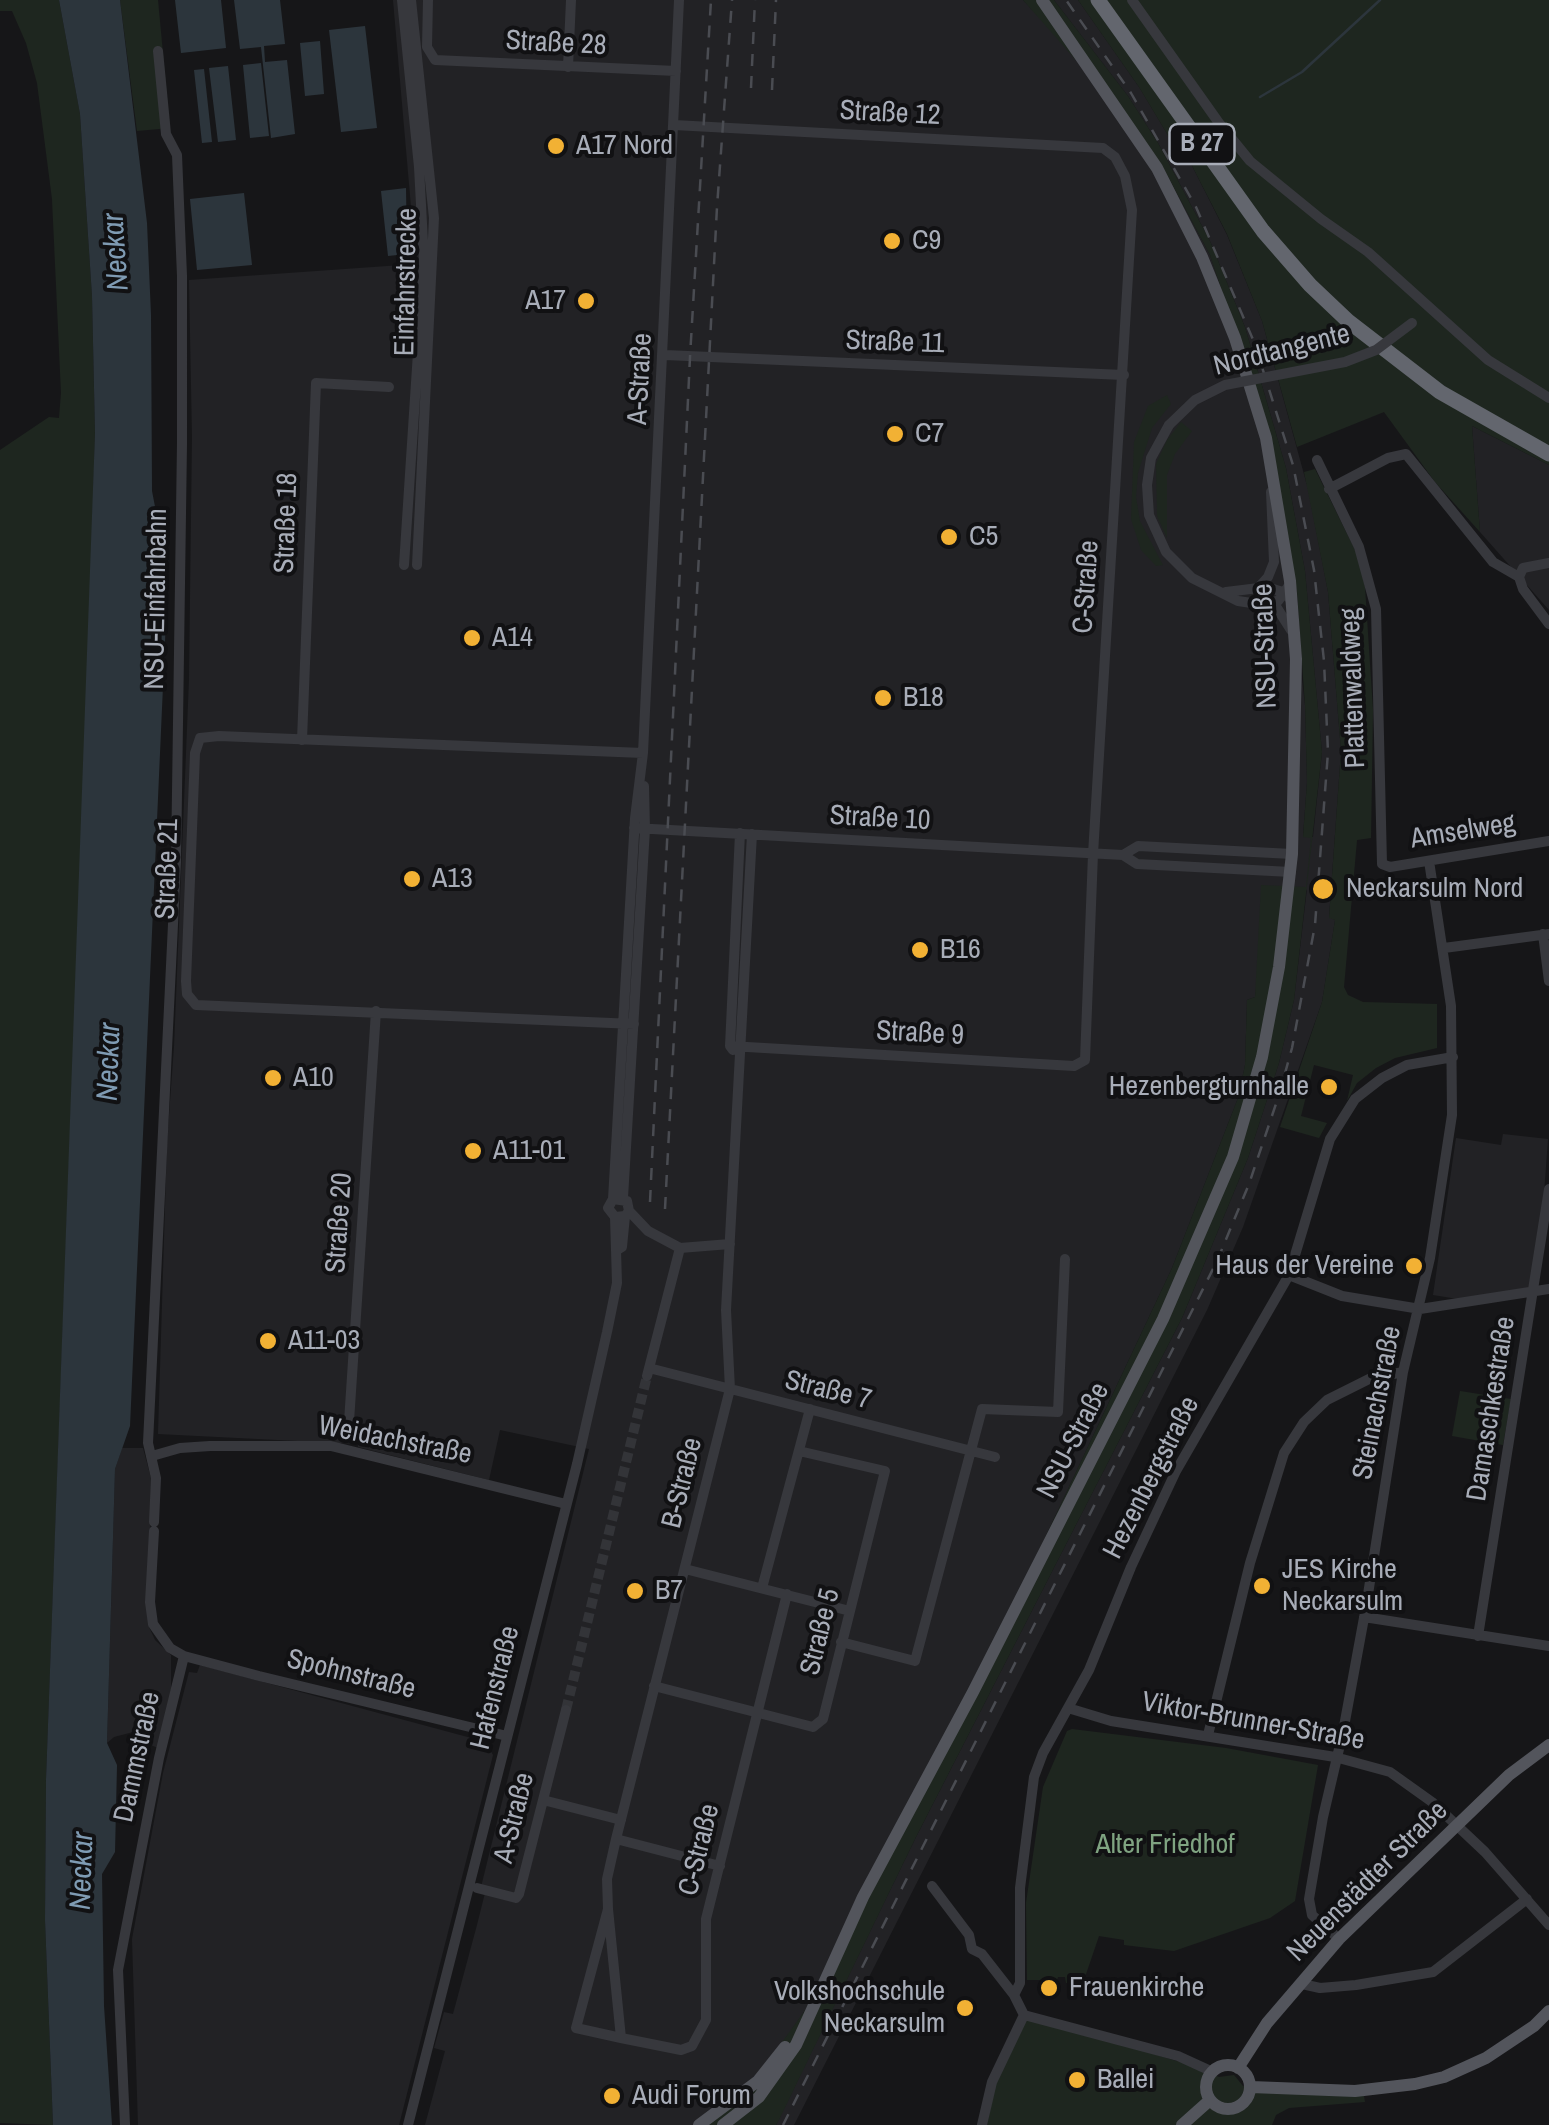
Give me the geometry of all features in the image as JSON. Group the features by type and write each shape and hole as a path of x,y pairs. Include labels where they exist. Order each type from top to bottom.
{"highway":[{"name":"B 27","path":"1098,0 1263,231 1310,285 1384,350 1440,392 1549,454"}],"main road":[{"name":"NSU-Straße","path":"723,2125 759,2097 796,2045 870,1884 1083,1480 1163,1318 1234,1157 1262,1056 1279,967 1292,854 1294,637 1266,438 1235,338 1202,257 1157,168 1042,0"},
{"name":"Neuenstädter Straße","path":"1238,2068 1267,2024 1339,1939 1508,1775 1549,1745"},
{"name":"NSU-Straße","path":"698,2125 758,2081 814,2002"},
{"path":"1250,2087 1355,2091 1444,2077 1486,2058 1549,2012"},
{"path":"1227,2065 1238,2068 1248,2078 1250,2087 1245,2102 1234,2108 1220,2108 1210,2100 1206,2088 1212,2072 1227,2065"},
{"path":"745,2125 748,2111 759,2097"},
{"path":"1182,2125 1210,2100"}],"street":[{"name":"Einfahrstrecke","path":"402,0 424,262 404,565"},
{"name":"Einfahrstrecke","path":"411,0 434,232 417,565"},
{"name":"Straße 28","path":"428,0 427,47 435,60 676,71"},
{"path":"568,67 571,0"},
{"name":"A-Straße","path":"623,1214 608,1208 618,1198 629,1024 665,355 679,0"},
{"path":"1132,0 1218,123 1250,161 1321,220 1368,252 1488,360 1549,398"},
{"name":"NSU-Einfahrbahn","path":"152,1456 148,1444 176,862 182,276 177,155 166,134 158,51"},
{"name":"Straße 12","path":"674,125 1103,148"},
{"name":"C-Straße","path":"1087,1038 1093,854 1132,210 1125,176 1115,158 1103,148"},
{"name":"Nordtangente","path":"1266,604 1238,601 1182,570 1169,556 1149,515 1147,485 1151,458 1169,424 1196,400 1224,384 1345,362 1376,350 1427,308"},
{"name":"Straße 11","path":"665,355 1124,374"},
{"name":"Straße 18","path":"302,740 316,383 389,387"},
{"path":"1329,489 1388,458 1406,454 1493,562 1518,577 1522,589 1549,624"},
{"name":"Plattenwaldweg","path":"1317,460 1359,547 1376,609 1379,821 1384,866"},
{"path":"1258,588 1274,562 1272,466"},
{"path":"1518,577 1522,568 1549,563"},
{"path":"1220,592 1275,588 1290,593"},
{"path":"1266,604 1290,593"},
{"path":"1266,604 1277,608 1294,637"},
{"name":"Straße 21","path":"629,1024 196,1005 187,994 195,753 200,738 220,736 643,756"},
{"name":"Straße 10","path":"639,828 1123,855"},
{"name":"B-Straße","path":"608,1909 576,2028 621,2038 607,1879 730,1389 726,1310 746,833"},
{"name":"Amselweg","path":"1384,866 1549,841"},
{"path":"1291,872 1137,864 1123,855 1138,846 1292,854"},
{"name":"Steinachstraße","path":"1339,1939 1309,1909 1364,1617 1403,1372 1420,1310 1448,1154 1454,1057 1452,1006 1429,860"},
{"path":"1444,948 1546,934 1549,981"},
{"name":"Straße 20","path":"348,1436 376,1012"},
{"name":"Straße 9","path":"737,1050 1074,1066 1084,1060 1087,1038"},
{"name":"Hezenbergstraße","path":"1014,1995 1020,1984 1020,1888 1030,1788 1043,1752 1088,1670 1176,1470 1288,1275 1330,1140 1346,1111 1363,1092 1394,1070 1454,1057"},
{"name":"Damaschkestraße","path":"1478,1636 1549,1189"},
{"name":"A-Straße","path":"617,1254 622,1247 627,1201 618,1198"},
{"path":"623,1214 680,1248 730,1244"},
{"name":"Straße 7","path":"680,1248 648,1372 995,1457"},
{"name":"Hafenstraße","path":"408,2125 566,1504 618,1283 617,1254"},
{"path":"842,1642 915,1661 982,1409 1058,1412 1065,1259"},
{"path":"1288,1275 1342,1296 1420,1310 1549,1289"},
{"path":"1208,1735 1256,1544 1284,1454 1304,1422 1326,1400 1369,1379 1403,1372"},
{"path":"762,1588 810,1409"},
{"name":"Weidachstraße","path":"152,1456 180,1448 210,1446 331,1446 566,1504"},
{"name":"Straße 5","path":"654,1686 813,1727 823,1718 885,1471 798,1451"},
{"path":"152,1456 156,1478 150,1602 153,1624 170,1648 184,1656"},
{"path":"685,1568 850,1611"},
{"name":"C-Straße","path":"621,2038 681,2050 692,2046 706,2020 706,1919 786,1594"},
{"path":"1364,1617 1549,1646"},
{"name":"Spohnstraße","path":"184,1656 507,1736"},
{"name":"Dammstraße","path":"125,2125 118,1970 159,1758 184,1656"},
{"name":"Viktor-Brunner-Straße","path":"1068,1708 1110,1721 1335,1757 1390,1772 1419,1790 1458,1827 1549,1925"},
{"name":"A-Straße","path":"477,1888 516,1898 519,1894 566,1710"},
{"path":"543,1800 621,1820"},
{"path":"616,1840 720,1866"},
{"path":"932,1886 968,1935 972,1949 982,1954 1014,1995 1024,2015 1178,2056 1212,2072"},
{"path":"1302,1984 1320,1988 1356,1985 1433,1972 1527,1899"},
{"path":"982,2125 992,2082 1024,2015"}],"shaded area":[{"path":"393,0 1023,0 1112,97 1163,167 1210,255 1239,342 1285,532 1305,705 1307,782 1303,836 1313,837 1322,752 1305,571 1286,468 1245,327 1210,241 1128,96 1054,0 1078,0 1175,147 1188,158 1227,235 1262,321 1308,489 1328,592 1341,751 1329,917 1335,920 1322,1002 1243,1227 1207,1310 794,2125 776,2125 916,1837 1182,1318 1248,1158 1279,1063 1294,1000 1307,889 1258,974 1255,997 1247,1000 1245,1065 1238,1098 1172,1268 981,1674 806,2009 774,2055 756,2078 706,2125 425,2125 445,2051 434,2048 444,2012 453,2014 477,1925 486,1889 481,1887 589,1449 500,1430 489,1480 358,1444 158,1434 189,680 189,280 416,264"},
{"path":"1472,426 1549,465 1549,610 1480,532"},
{"path":"1503,1134 1548,1139 1530,1288 1464,1300 1433,1295 1456,1138 1501,1145"},
{"path":"122,1448 143,1448 151,1478 149,1627 155,1640 171,1655 171,1690 158,1748 136,1739 133,1732 107,1743 115,1469"},
{"path":"200,1665 486,1742 493,1755 399,2125 138,2125 132,1939 163,1773 189,1672 197,1673"}],"green space":[{"path":"0,0 59,0 80,114 92,296 92,545 46,1779 45,1920 53,2125 0,2123 0,450 49,417 59,418 61,393 52,199 37,83 12,11 0,11"},
{"path":"120,0 158,0 170,128 137,131"},
{"path":"1023,0 1054,0 1128,96 1158,143 1210,241 1245,327 1286,468 1305,571 1322,752 1294,1000 1279,1063 1248,1158 1182,1318 916,1837 779,2120 776,2125 706,2125 756,2078 806,2009 981,1674 1172,1268 1238,1098 1245,1065 1247,1000 1255,997 1261,885 1306,887 1311,838 1303,837 1307,782 1297,592 1267,436 1239,342 1210,255 1163,167 1131,123"},
{"path":"1078,0 1549,0 1549,465 1472,426 1480,532 1435,482 1384,412 1297,447 1262,321 1227,234 1188,158 1175,147"},
{"path":"1167,395 1171,404 1152,428 1138,473 1136,497 1140,521 1163,565 1156,566 1141,550 1131,519 1134,442 1148,406"},
{"path":"1181,422 1192,431 1175,454 1167,475 1167,538 1157,516 1156,464"},
{"path":"1315,469 1358,556 1365,587 1373,710 1371,838 1357,840 1344,987 1348,995 1363,1002 1437,1004 1437,1048 1395,1058 1376,1068 1357,1083 1347,1101 1353,1075 1314,1065 1301,1116 1327,1123 1319,1138 1280,1127 1322,1002 1335,920 1329,918 1341,751 1328,592 1304,472"},
{"path":"1460,1391 1511,1399 1503,1445 1452,1436"},
{"name":"Alter Friedhof","path":"1067,1731 1226,1748 1318,1765 1295,1901 1270,1918 1174,1951 1124,1945 1124,1940 1099,1936 1083,1983 1066,1983 1065,1977 1027,1980 1026,1903 1043,1787"},
{"path":"1026,2020 1045,2022 1219,2077 1234,2075 1243,2086 1364,2096 1365,2102 1289,2108 1276,2115 1272,2125 987,2125 996,2082"}],"water":[{"name":"Neckar","path":"59,0 120,0 147,223 152,491 169,551 130,1426 115,1469 107,1743 117,1765 115,1852 102,1874 104,2006 112,2125 53,2125 45,1920 46,1779 95,433 92,296 80,114"},
{"path":"175,0 221,0 226,48 181,53"},
{"path":"234,0 280,0 285,44 264,46 265,62 287,60 295,134 271,138 261,47 240,49"},
{"path":"365,26 377,128 341,132 329,30"},
{"path":"320,41 324,94 305,96 300,43"},
{"path":"261,63 269,136 250,138 243,65"},
{"path":"228,66 236,140 218,142 209,68"},
{"path":"204,69 212,142 202,143 194,70"},
{"path":"406,188 407,254 388,256 381,191"},
{"path":"244,193 252,265 197,270 190,199"}],"waterway":[{"path":"1260,97 1302,72 1380,0"}],"tunnel":[{"path":"566,1710 647,1376"}],"railway":[{"path":"650,1202 711,0"},
{"path":"665,1209 717,207 732,0"},
{"path":"751,88 755,0"},
{"path":"772,90 776,0"},
{"path":"783,2125 1217,1261 1249,1184 1279,1095 1315,925 1328,752 1324,661 1314,570 1293,465 1254,342 1196,207 1131,93 1066,0"}],"place":[{"name":"A17 Nord","path":"556,146"},
{"name":"C9","path":"892,241"},
{"name":"A17","path":"586,301"},
{"name":"C7","path":"895,434"},
{"name":"C5","path":"949,537"},
{"name":"A14","path":"472,638"},
{"name":"B18","path":"883,698"},
{"name":"A13","path":"412,879"},
{"name":"Neckarsulm Nord","path":"1323,889"},
{"name":"B16","path":"920,950"},
{"name":"A10","path":"273,1078"},
{"name":"Hezenbergturnhalle","path":"1329,1087"},
{"name":"A11-01","path":"473,1151"},
{"name":"Haus der Vereine","path":"1414,1266"},
{"name":"A11-03","path":"268,1341"},
{"name":"JES Kirche Neckarsulm","path":"1262,1586"},
{"name":"B7","path":"635,1591"},
{"name":"Frauenkirche","path":"1049,1988"},
{"name":"Volkshochschule Neckarsulm","path":"965,2008"},
{"name":"Ballei","path":"1077,2080"},
{"name":"Audi Forum","path":"612,2096"}]}
